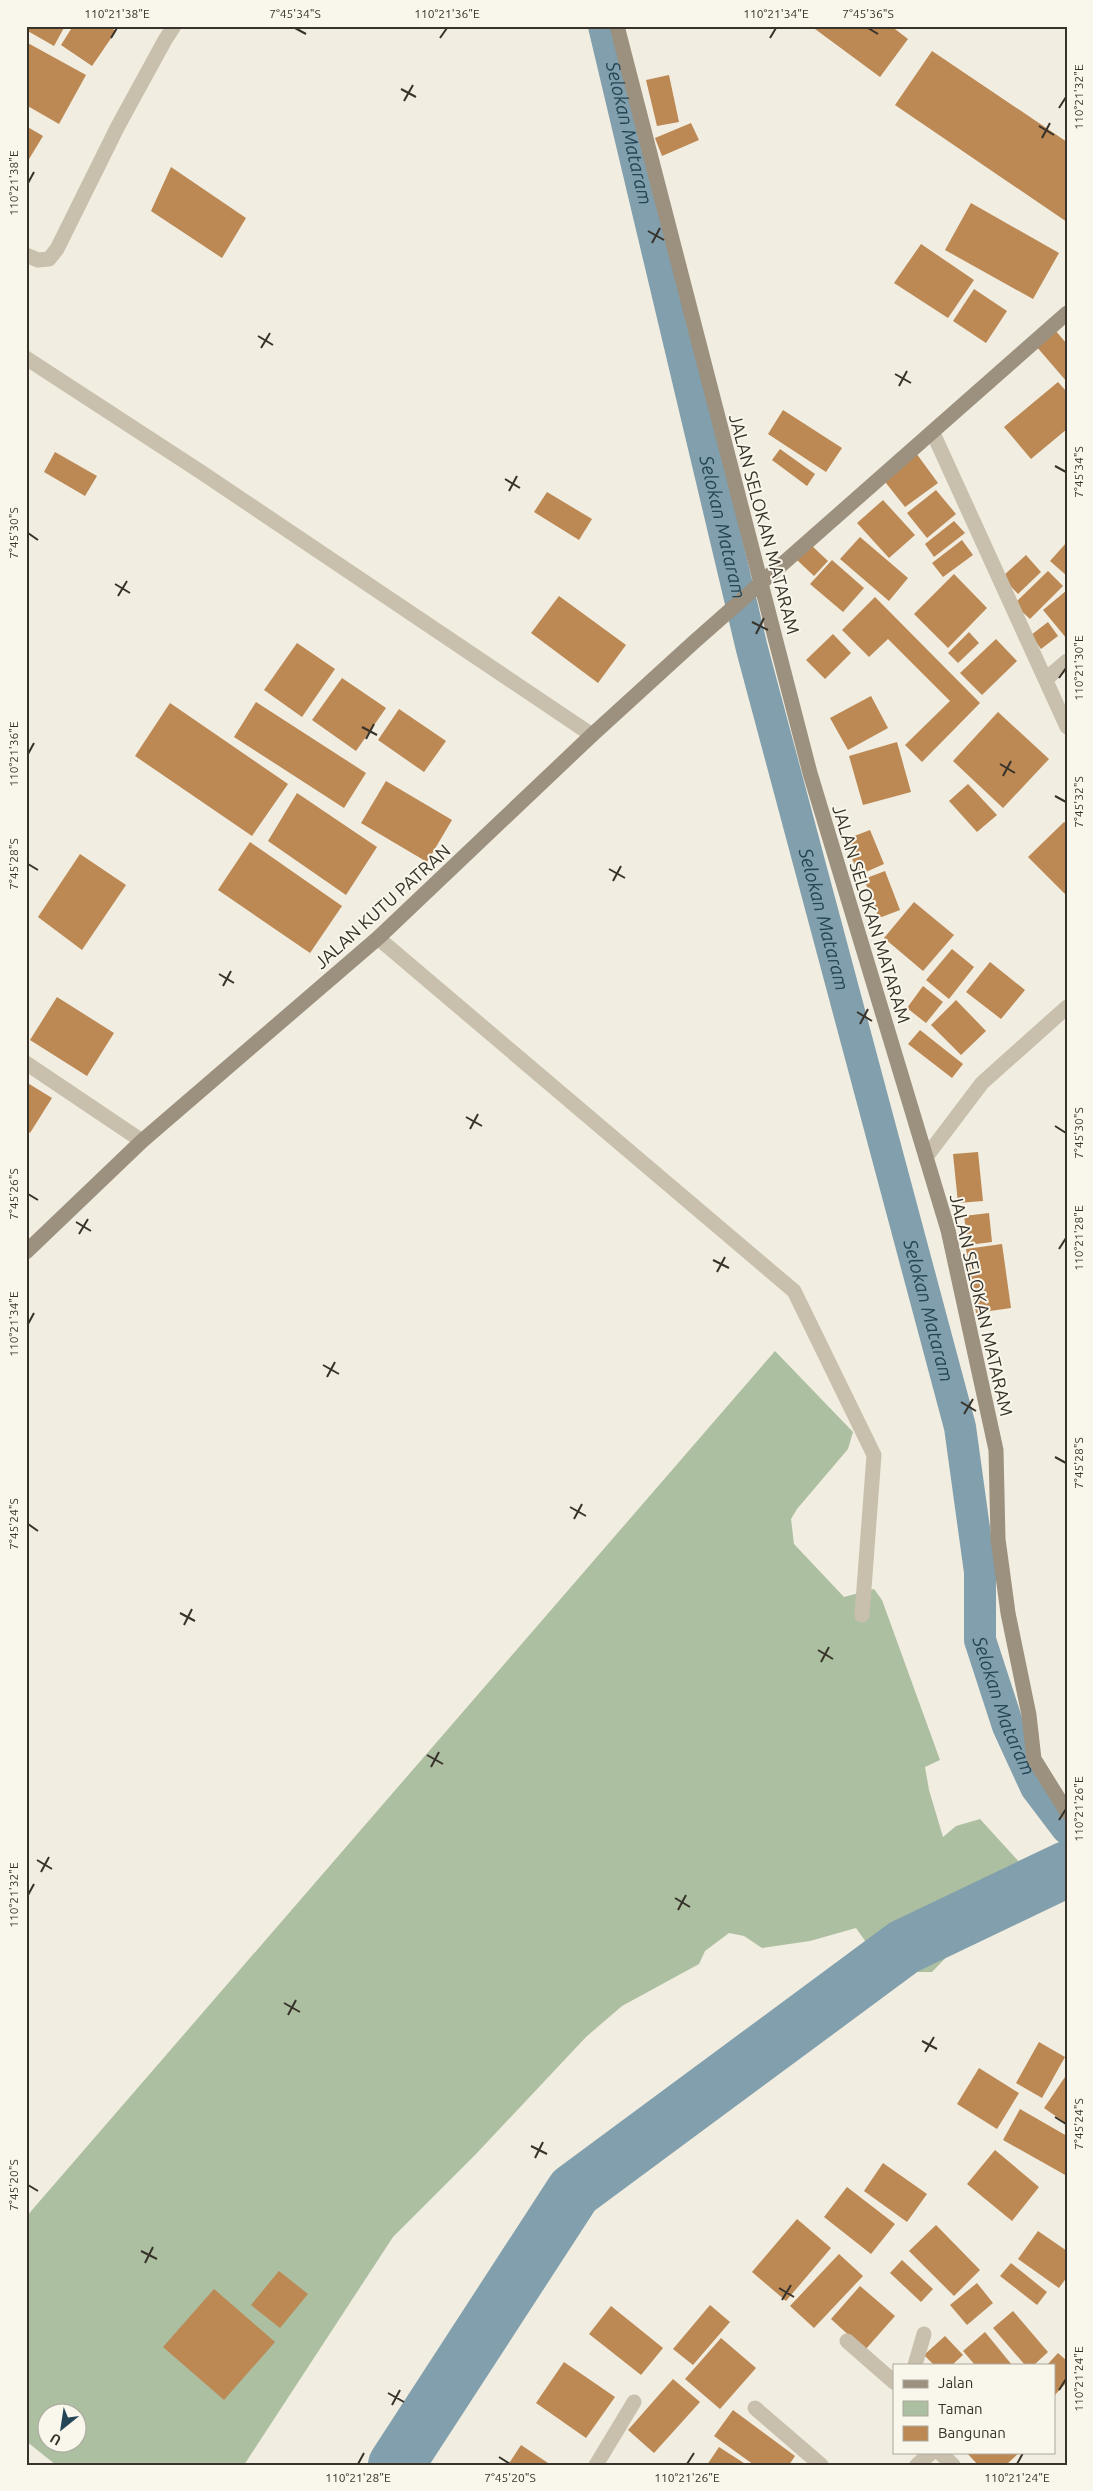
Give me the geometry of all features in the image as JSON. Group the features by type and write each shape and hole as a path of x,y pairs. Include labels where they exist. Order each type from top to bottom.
{"street":[{"path":"26,255 38,260 49,259 57,249 118,126 164,40 174,26"},
{"name":"JALAN SELOKAN MATARAM","path":"617,26 810,772 948,1230 996,1450 1000,1548 1008,1614 1029,1716 1034,1759 1067,1812"},
{"name":"JALAN KUTU PATRAN","path":"26,1252 142,1141 378,938 592,735 694,642 1067,313"},
{"path":"26,358 201,472 592,735"},
{"path":"933,433 1067,727"},
{"path":"1046,678 1067,661"},
{"path":"378,938 794,1290 874,1455 862,1616"},
{"path":"926,1157 982,1083 1067,1007"},
{"path":"26,1063 142,1141"},
{"path":"915,2364 924,2334"},
{"path":"846,2341 893,2381"},
{"path":"596,2465 634,2402"},
{"path":"754,2408 821,2465"},
{"path":"916,2465 930,2454"},
{"path":"941,2454 953,2465"}],"green space":[{"path":"775,1351 853,1432 848,1449 797,1509 791,1519 794,1544 844,1597 874,1589 882,1600 940,1760 925,1767 929,1790 943,1837 956,1826 980,1819 1030,1874 1032,1886 1012,1919 959,1944 932,1972 887,1972 856,1928 810,1941 762,1948 744,1936 729,1933 705,1951 699,1964 622,2006 586,2037 476,2154 393,2237 244,2465 56,2465 42,2454 88,2454 88,2404 38,2404 38,2451 26,2441 26,2217"}],"building":[{"path":"26,26 65,26 54,46 26,30"},
{"path":"73,26 108,26 116,31 92,66 61,45"},
{"path":"811,26 891,26 908,39 880,77"},
{"path":"26,42 86,75 59,124 26,105"},
{"path":"932,51 1067,142 1067,222 895,105"},
{"path":"669,75 679,122 657,126 646,80"},
{"path":"691,123 699,140 662,156 655,138"},
{"path":"26,126 43,136 26,164"},
{"path":"171,167 246,218 222,258 151,211"},
{"path":"971,203 1059,253 1033,299 945,250"},
{"path":"921,244 974,280 948,318 894,283"},
{"path":"974,289 1007,311 986,343 953,321"},
{"path":"1055,330 1067,344 1067,382 1036,346"},
{"path":"1058,382 1067,392 1067,429 1031,459 1004,427"},
{"path":"783,410 842,448 826,472 768,434"},
{"path":"780,449 815,474 807,486 772,460"},
{"path":"55,452 97,476 85,496 44,472"},
{"path":"916,453 938,483 905,507 882,478"},
{"path":"936,490 956,514 927,538 907,513"},
{"path":"547,492 592,519 579,540 534,512"},
{"path":"883,500 915,535 889,558 857,523"},
{"path":"954,521 965,533 934,557 925,544"},
{"path":"860,537 908,578 889,601 840,559"},
{"path":"962,540 973,555 943,577 932,563"},
{"path":"1067,542 1067,576 1050,561"},
{"path":"811,545 828,561 814,576 797,560"},
{"path":"1026,555 1041,572 1018,594 1002,577"},
{"path":"832,560 864,588 843,612 810,584"},
{"path":"1048,571 1063,586 1030,619 1014,604"},
{"path":"954,574 987,608 948,648 914,614"},
{"path":"1067,590 1067,639 1043,610"},
{"path":"559,596 626,645 598,683 531,633"},
{"path":"875,597 980,703 922,762 905,745 950,701 888,639 869,657 842,630"},
{"path":"1048,622 1058,636 1041,649 1031,635"},
{"path":"969,632 979,643 958,663 948,653"},
{"path":"833,634 851,653 825,679 806,660"},
{"path":"996,639 1017,661 982,695 960,673"},
{"path":"297,643 335,669 302,717 264,690"},
{"path":"342,678 386,708 356,751 312,720"},
{"path":"871,696 888,728 848,750 830,718"},
{"path":"256,702 366,773 344,808 234,737"},
{"path":"170,703 288,784 252,836 135,756"},
{"path":"399,709 446,741 424,772 378,740"},
{"path":"998,712 1049,759 1003,808 953,761"},
{"path":"897,742 911,792 863,805 849,756"},
{"path":"386,781 452,820 427,862 361,823"},
{"path":"968,784 997,815 977,832 949,801"},
{"path":"297,793 377,847 346,895 268,841"},
{"path":"1064,822 1067,824 1067,896 1028,857"},
{"path":"870,830 884,864 859,875 844,840"},
{"path":"250,842 342,906 310,953 218,890"},
{"path":"80,854 126,885 82,950 38,917"},
{"path":"885,871 900,910 879,918 864,879"},
{"path":"914,902 954,935 923,971 884,938"},
{"path":"952,949 974,967 949,999 926,980"},
{"path":"990,962 1025,990 1001,1019 966,992"},
{"path":"923,986 943,1002 926,1023 907,1008"},
{"path":"57,997 114,1033 87,1076 30,1040"},
{"path":"956,1000 986,1031 961,1055 931,1025"},
{"path":"920,1030 963,1064 952,1078 908,1044"},
{"path":"26,1082 52,1098 30,1133 26,1130"},
{"path":"978,1152 983,1201 958,1203 953,1154"},
{"path":"989,1213 992,1242 968,1245 964,1216"},
{"path":"1002,1244 1011,1308 976,1313 966,1249"},
{"path":"1039,2042 1065,2057 1042,2098 1016,2083"},
{"path":"979,2068 1019,2093 997,2129 957,2104"},
{"path":"1067,2074 1067,2124 1044,2108"},
{"path":"1020,2109 1067,2136 1067,2176 1003,2140"},
{"path":"995,2150 1039,2187 1012,2221 967,2184"},
{"path":"883,2163 927,2194 907,2222 864,2191"},
{"path":"847,2187 895,2224 871,2254 824,2217"},
{"path":"797,2219 831,2248 786,2301 752,2272"},
{"path":"936,2225 980,2270 954,2296 909,2251"},
{"path":"1038,2231 1067,2251 1067,2277 1059,2288 1018,2259"},
{"path":"839,2254 863,2276 814,2328 790,2306"},
{"path":"902,2260 933,2289 921,2302 890,2273"},
{"path":"1011,2263 1047,2292 1037,2305 1000,2276"},
{"path":"279,2271 308,2294 280,2328 251,2305"},
{"path":"977,2283 993,2303 967,2325 950,2305"},
{"path":"860,2286 895,2316 865,2350 831,2319"},
{"path":"214,2289 275,2342 224,2400 163,2347"},
{"path":"710,2305 730,2322 693,2365 673,2349"},
{"path":"611,2306 663,2348 641,2375 589,2334"},
{"path":"1013,2311 1048,2352 1035,2364 1024,2364 993,2328"},
{"path":"985,2332 1011,2364 974,2364 963,2351"},
{"path":"945,2336 963,2355 953,2364 933,2364 924,2355"},
{"path":"721,2338 756,2368 720,2409 685,2379"},
{"path":"1058,2353 1067,2361 1067,2382 1056,2394 1056,2364 1048,2364"},
{"path":"564,2362 615,2397 586,2438 536,2403"},
{"path":"673,2379 700,2402 654,2453 628,2430"},
{"path":"733,2410 795,2456 789,2465 754,2465 714,2436"},
{"path":"521,2445 551,2465 508,2465"},
{"path":"719,2447 747,2465 707,2465"},
{"path":"968,2454 1018,2454 1006,2465 978,2465"}],"waterway":[{"name":"Selokan Mataram","path":"604,26 752,649 960,1427 980,1572 980,1640 1008,1726 1036,1787 1067,1828"},
{"path":"396,2465 574,2191 904,1947 1067,1869"}]}
